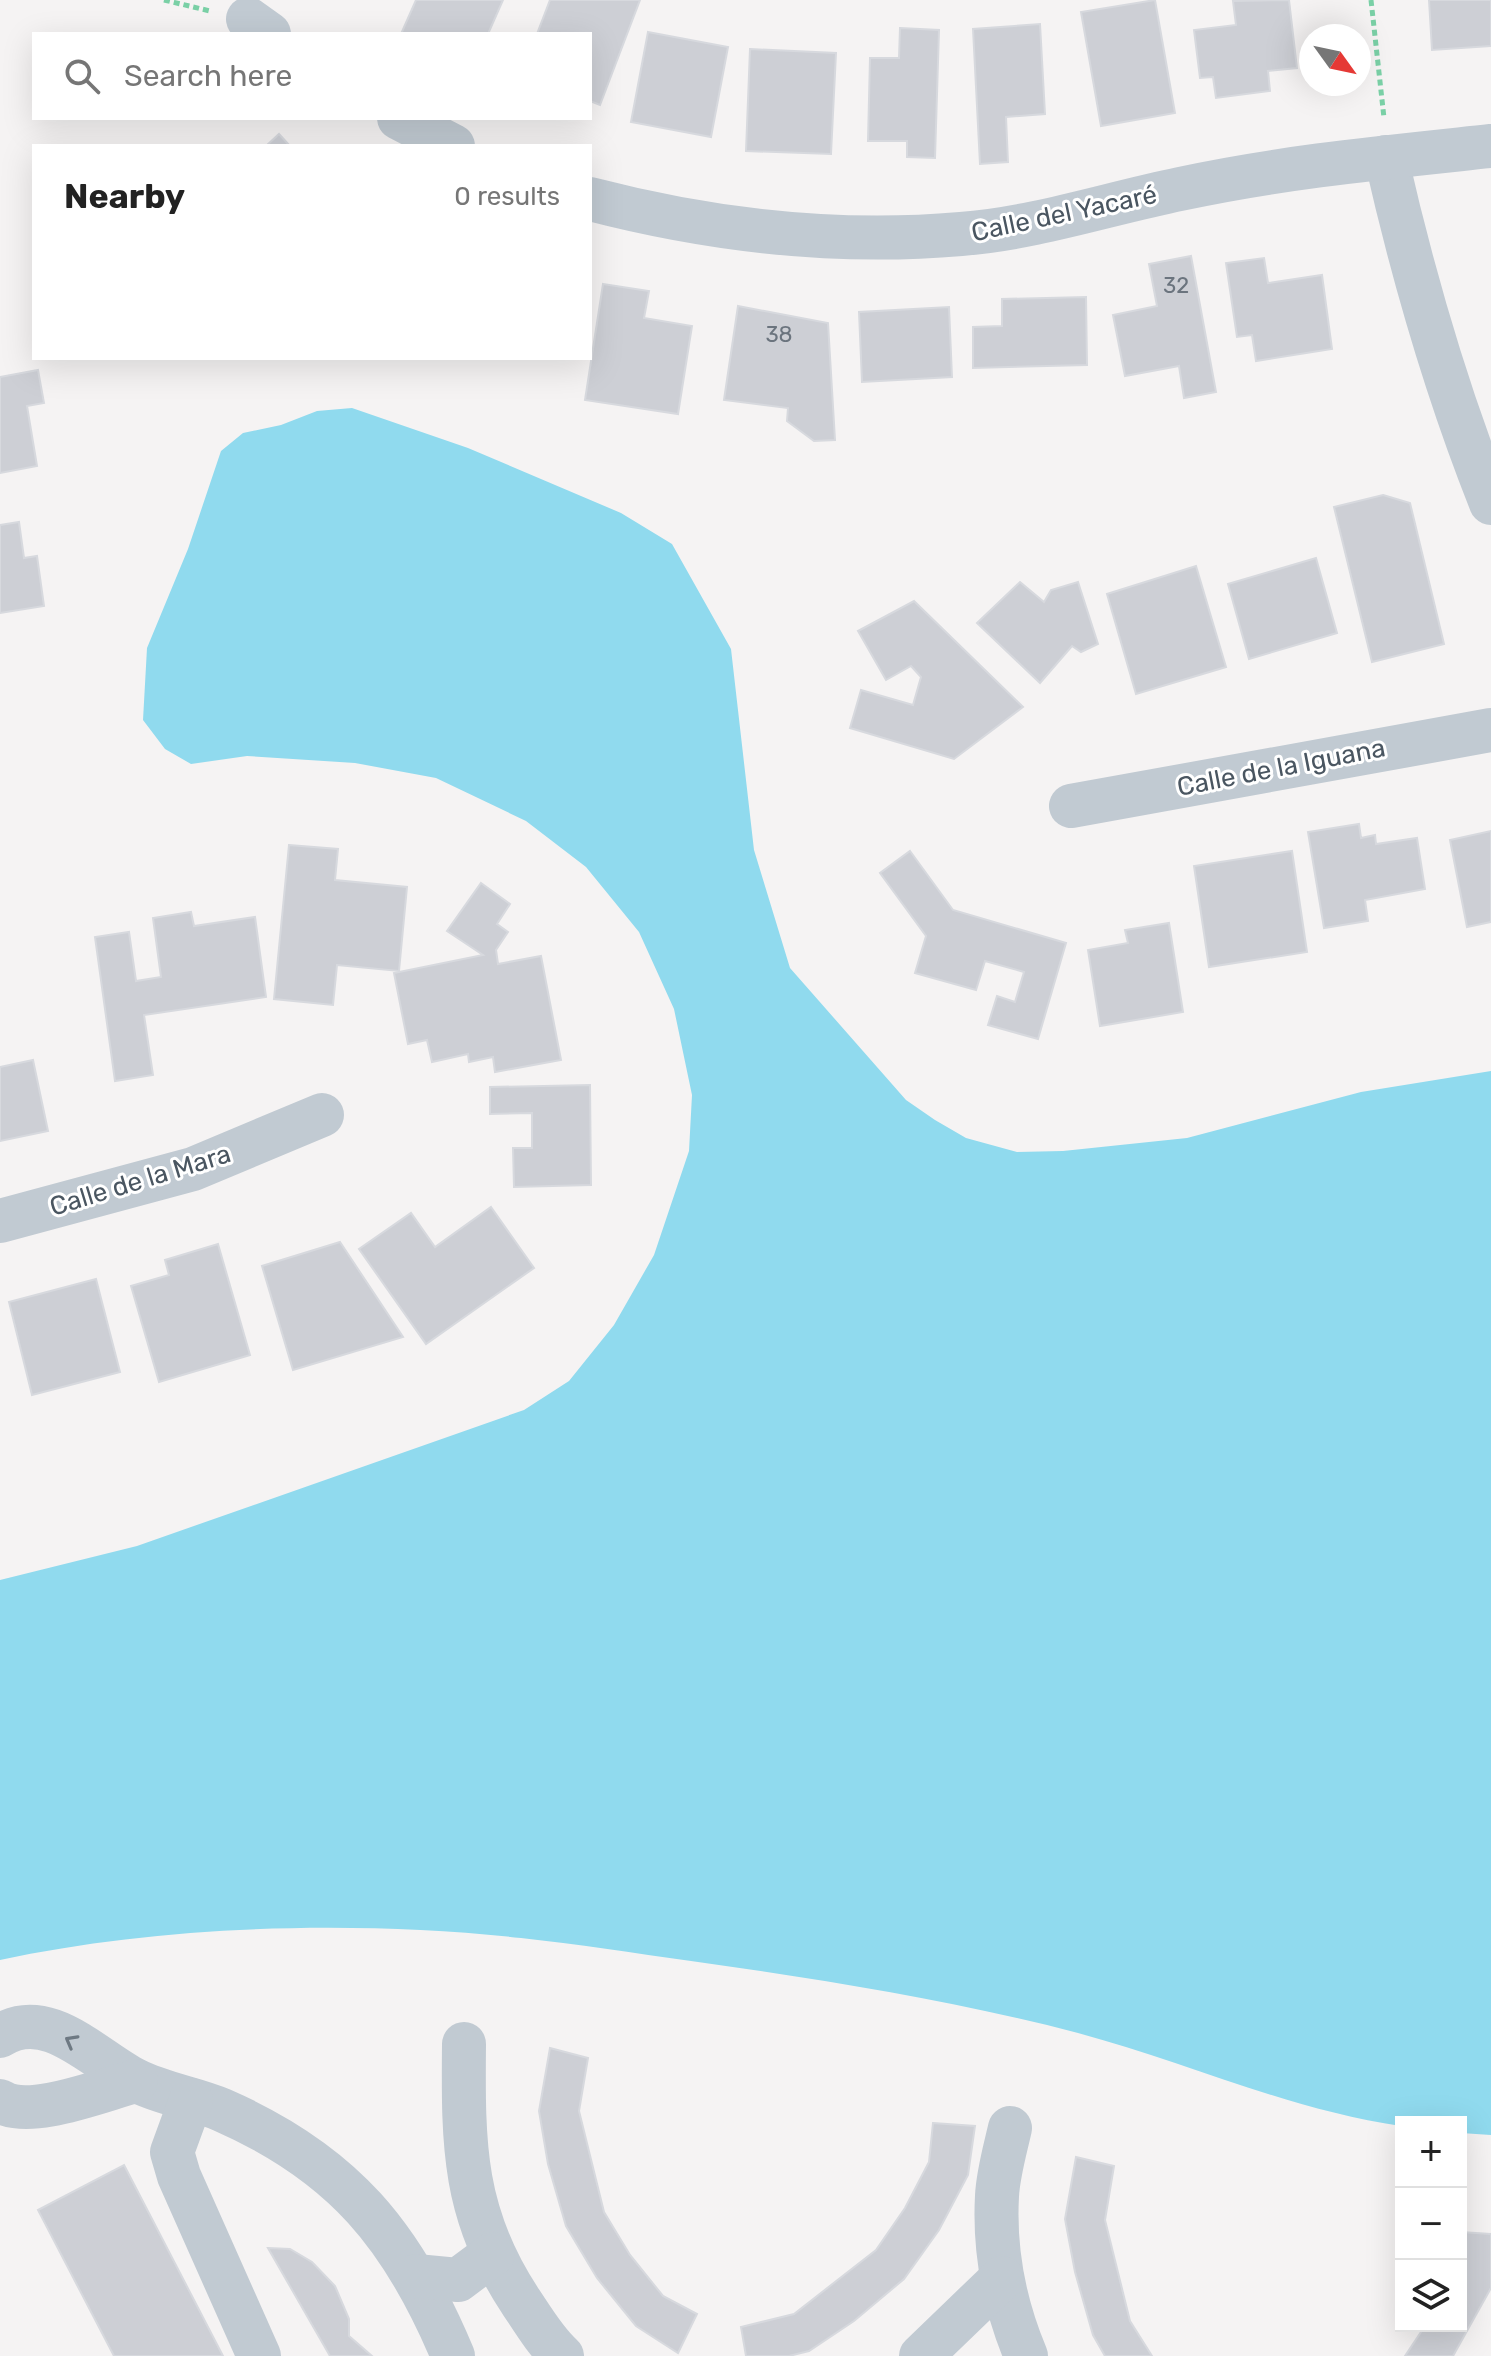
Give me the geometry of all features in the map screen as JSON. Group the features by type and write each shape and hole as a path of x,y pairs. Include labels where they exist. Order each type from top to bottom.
{"street":[{"path":"403,120 449,144"},
{"name":"Calle del Yacaré","path":"592,200 655,216 760,234 860,239 962,234 1038,223 1182,188 1386,157 1491,146"},
{"path":"1386,157 1423,310 1453,407 1491,503"},
{"name":"Calle de la Iguana","path":"1071,806 1491,730"},
{"name":"Calle de la Mara","path":"0,1221 193,1169 322,1115"},
{"path":"0,2036 12,2028 37,2025 95,2054 136,2081 220,2109 286,2143 327,2171 366,2208 416,2276 453,2356"},
{"path":"464,2044 463,2137 480,2228 530,2316 562,2356"},
{"path":"0,2101 26,2107 47,2104 136,2081"},
{"path":"191,2100 172,2152 175,2164 259,2356"},
{"path":"1010,2128 996,2194 1002,2278 1026,2356"},
{"path":"416,2276 458,2280 493,2254"},
{"path":"921,2356 1002,2278"}],"path":[{"path":"1371,0 1386,157"}],"water":[{"path":"352,408 468,448 621,513 672,544 731,649 754,850 790,968 906,1100 966,1138 1017,1152 1063,1151 1187,1138 1361,1092 1491,1071 1491,2135 1467,2133 1467,2116 1395,2116 1395,2125 1360,2119 1278,2097 1078,2033 934,2000 788,1975 542,1940 392,1929 259,1929 127,1939 0,1960 0,1580 137,1546 524,1410 569,1381 614,1325 654,1255 689,1151 692,1095 674,1009 639,932 586,867 526,821 436,778 355,763 247,756 191,764 165,749 143,720 147,648 188,549 221,451 243,433 281,425 317,411"}],"building":[{"path":"416,0 503,0 489,32 402,32"},
{"path":"550,0 640,0 600,105 592,102 592,32 538,32"},
{"path":"1155,0 1175,113 1101,126 1081,12"},
{"path":"1289,0 1297,68 1268,71 1270,91 1216,98 1213,77 1200,78 1194,30 1236,25 1233,1"},
{"path":"1429,0 1491,0 1491,46 1432,50"},
{"path":"1040,24 1045,114 1006,117 1008,162 980,164 973,29"},
{"path":"900,28 939,30 935,158 907,157 907,141 868,141 870,58 899,58"},
{"path":"648,32 728,47 711,137 631,122"},
{"path":"750,49 836,53 831,154 746,151"},
{"path":"279,134 288,144 268,144"},
{"path":"1191,256 1216,392 1184,398 1179,366 1125,376 1113,315 1157,306 1149,264"},
{"path":"1264,258 1268,283 1322,275 1332,349 1256,361 1252,335 1237,337 1226,263"},
{"path":"603,284 649,291 644,318 692,326 678,414 585,400"},
{"path":"1086,297 1087,365 973,368 973,327 1002,326 1002,299"},
{"path":"738,306 828,323 835,440 814,441 787,421 788,408 724,400"},
{"path":"949,307 952,377 862,382 859,312"},
{"path":"38,370 44,403 27,406 37,466 0,473 0,377"},
{"path":"1383,495 1410,503 1444,644 1372,662 1334,507"},
{"path":"19,522 24,558 37,556 44,606 0,613 0,525"},
{"path":"1316,558 1337,633 1249,659 1228,584"},
{"path":"1196,566 1226,667 1136,694 1107,594"},
{"path":"1020,582 1044,602 1051,590 1078,582 1098,644 1081,652 1072,646 1040,683 977,623"},
{"path":"914,601 1023,707 954,759 850,728 861,690 913,705 921,677 911,666 886,680 858,631"},
{"path":"1359,824 1361,838 1375,835 1376,844 1417,838 1425,889 1365,900 1368,921 1324,928 1308,832"},
{"path":"1491,831 1491,922 1467,927 1450,840"},
{"path":"289,845 338,849 335,880 407,887 399,971 337,965 333,1005 274,999"},
{"path":"910,851 953,910 1066,943 1038,1039 988,1025 997,996 1015,1002 1024,972 985,961 976,990 915,973 926,936 880,873"},
{"path":"1292,851 1307,952 1209,967 1194,866"},
{"path":"481,883 510,904 497,924 508,932 496,950 498,964 541,956 561,1060 495,1072 493,1057 469,1062 468,1054 432,1062 427,1040 408,1044 394,973 483,955 447,931"},
{"path":"191,912 194,926 255,917 266,997 144,1015 153,1075 115,1081 95,937 129,932 136,981 161,977 153,918"},
{"path":"1169,923 1183,1012 1100,1026 1088,950 1128,943 1125,930"},
{"path":"33,1060 48,1131 0,1141 0,1067"},
{"path":"590,1085 591,1185 514,1187 513,1148 532,1148 532,1113 490,1114 490,1087"},
{"path":"491,1207 534,1268 426,1344 359,1249 411,1213 435,1247"},
{"path":"340,1242 403,1337 293,1370 262,1266"},
{"path":"218,1244 250,1355 159,1382 131,1286 169,1275 165,1260"},
{"path":"96,1279 120,1372 32,1395 9,1302"},
{"path":"550,2048 588,2058 579,2111 604,2212 630,2255 663,2296 697,2314 678,2353 636,2326 597,2278 566,2226 548,2164 539,2111"},
{"path":"933,2123 975,2126 968,2175 939,2230 904,2279 854,2321 809,2351 789,2356 746,2356 741,2327 794,2314 876,2250 905,2208 929,2162"},
{"path":"1076,2157 1114,2166 1105,2220 1130,2321 1152,2356 1105,2356 1093,2335 1075,2272 1065,2219"},
{"path":"124,2165 223,2356 114,2356 38,2210"},
{"path":"1467,2232 1491,2234 1491,2288 1467,2331"},
{"path":"268,2248 290,2249 312,2262 335,2286 349,2319 349,2336 372,2356 330,2356"},
{"path":"1421,2332 1466,2332 1453,2356 1405,2356"}]}
